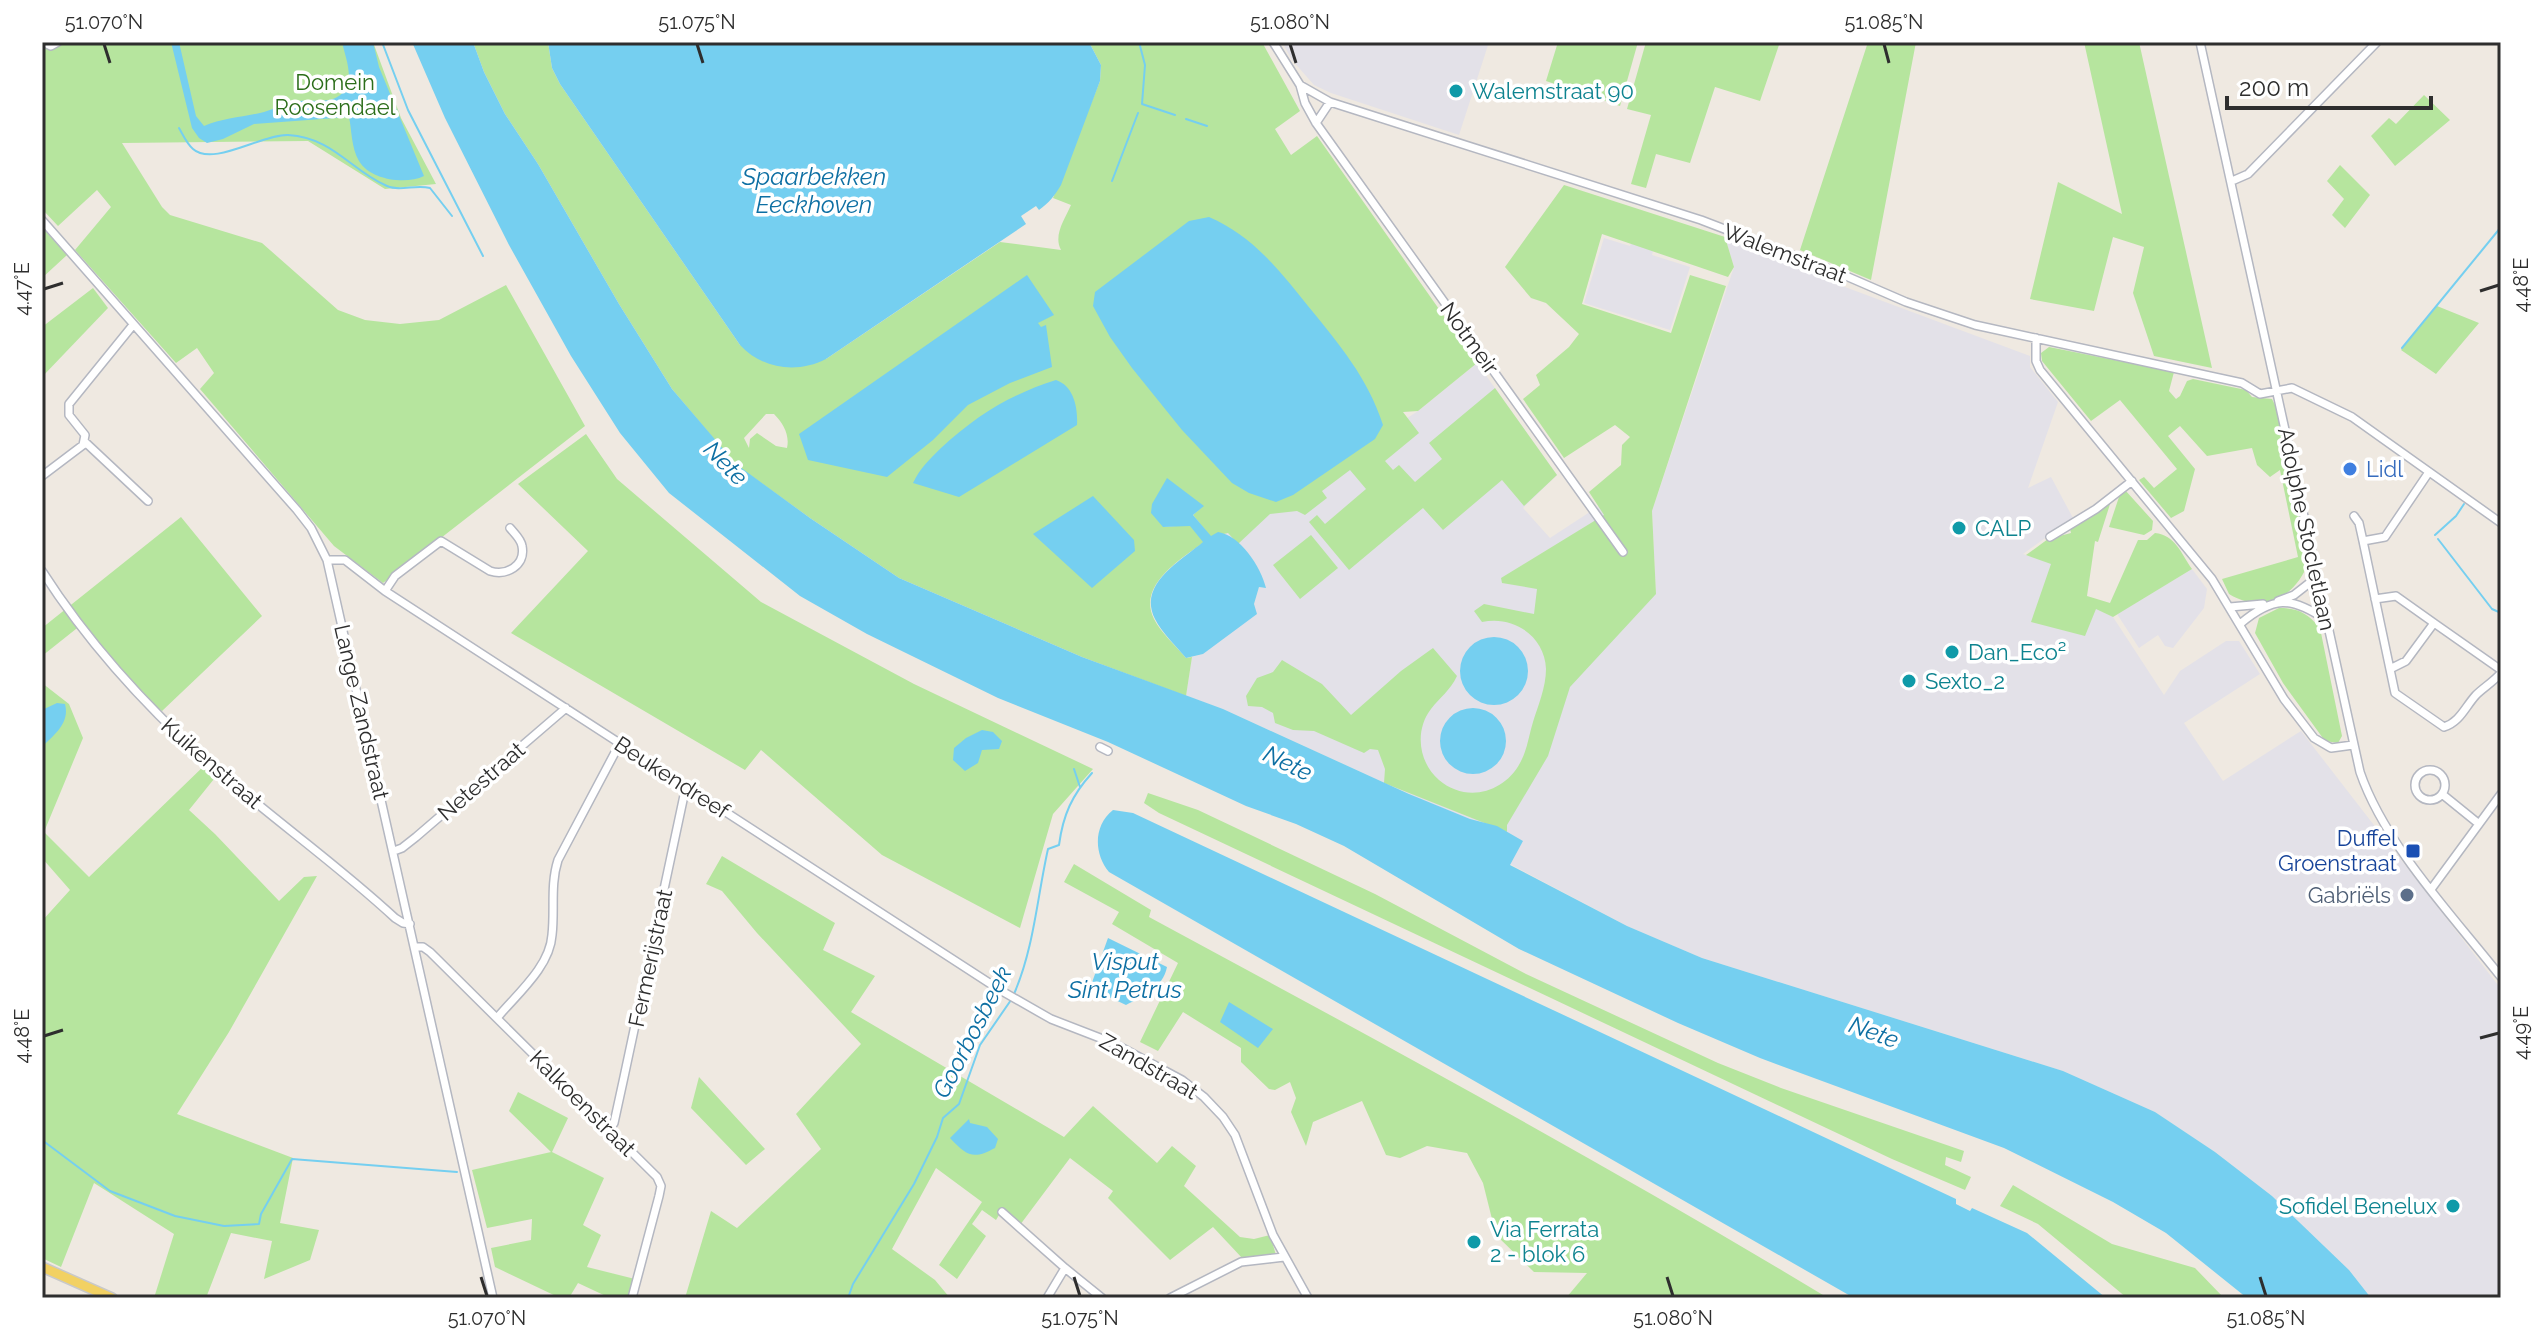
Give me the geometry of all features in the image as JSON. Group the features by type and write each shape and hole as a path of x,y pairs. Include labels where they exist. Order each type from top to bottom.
{"main road":[{"path":"42,1267 112,1298"}],"street":[{"path":"43,42 51,46 58,42"},
{"name":"Notmeir","path":"1273,42 1300,85 1316,123 1623,552"},
{"name":"Adolphe Stocletlaan","path":"2200,42 2353,745 2365,788 2380,820 2501,977"},
{"path":"2232,181 2248,174 2377,42"},
{"name":"Walemstraat","path":"1300,85 1330,102 1701,220 1906,302 1975,325 2242,383 2260,394 2292,388 2352,417 2501,523"},
{"path":"1316,123 1330,102"},
{"name":"Lange Zandstraat","path":"42,220 297,510 311,528 327,560 493,1298"},
{"path":"133,325 69,404 69,415 82,430 84,441 148,501"},
{"path":"2036,338 2036,361 2040,370 2192,552 2230,607 2284,699 2314,738 2331,748 2353,745"},
{"path":"42,476 84,441"},
{"path":"2363,541 2385,537 2429,472"},
{"path":"2050,537 2096,509 2132,481"},
{"path":"2354,516 2359,523 2363,541 2375,599 2395,693 2444,727 2455,724 2479,691 2489,687 2501,672 2396,596 2375,599"},
{"path":"385,591 395,576 441,541 490,571 504,573 516,566 522,552 521,542 510,528"},
{"name":"Beukendreef","path":"327,560 345,560 385,591 1018,1000"},
{"name":"Kuikenstraat","path":"42,571 75,621 155,713 216,769 395,918 410,924"},
{"path":"2240,624 2253,613 2294,595 2317,577"},
{"path":"2230,607 2299,604 2326,621"},
{"path":"2390,669 2406,661 2434,623"},
{"name":"Netestraat","path":"394,851 416,837 566,708"},
{"path":"497,1018 548,953 552,935 553,880 561,853 620,743"},
{"path":"2426,771 2436,771 2443,779 2442,794 2433,800 2422,798 2415,788 2416,778 2426,771"},
{"name":"Fermerijstraat","path":"610,1129 614,1123 686,786"},
{"path":"2442,794 2479,824"},
{"path":"2432,888 2501,794"},
{"name":"Kalkoenstraat","path":"416,947 430,952 654,1173 661,1186 632,1298"},
{"name":"Zandstraat","path":"1018,1000 1060,1023 1113,1043 1182,1080 1204,1097 1235,1135 1270,1229 1308,1298"},
{"path":"1002,1212 1102,1298"},
{"path":"1170,1298 1241,1262 1284,1257"},
{"path":"1047,1298 1065,1268"}],"shaded area":[{"path":"1282,42 1489,42 1459,135 1314,85 1292,60"},
{"path":"1634,236 1655,242 1652,255 1690,267 1670,330 1584,303 1604,238 1630,246"},
{"path":"1725,237 1845,287 2030,356 2030,367 2058,402 2028,488 2051,477 2073,518 2023,554 2051,563 2096,608 2113,617 2164,695 2180,671 2226,641 2239,641 2260,674 2184,723 2223,781 2301,731 2501,989 2501,1298 2371,1298 2349,1270 2272,1196 2215,1152 2155,1112 2063,1071 1702,958 1627,926 1510,864 1409,794 1223,709 1186,696 1192,657 1203,654 1254,604 1259,587 1265,588 1184,548 1375,439 1418,411 1477,363 1557,475 1523,508 1550,538 1599,506 1605,515 1521,566 1656,594 1652,511 1734,267"},
{"path":"2192,569 2207,589 2204,608 2173,648 2165,646 2158,635 2139,648 2117,614"}],"green space":[{"name":"Domein Roosendael","path":"42,42 373,42 401,118 436,184 385,189 308,141 122,143 170,215 262,243 338,310 365,320 400,324 439,320 506,285 585,426 383,583 334,546 200,389 214,373 197,348 176,363 75,250 111,207 97,190 58,226 42,209"},
{"path":"473,42 548,42 552,68 560,84 740,345 826,359 1000,242 1061,250 1059,233 1071,205 1053,198 1100,81 1101,65 1089,42 1262,42 1300,111 1275,129 1291,155 1317,136 1477,363 1418,411 1403,412 1419,433 1385,461 1393,470 1399,465 1415,482 1442,459 1429,443 1495,388 1557,475 1524,506 1502,480 1443,530 1423,508 1349,570 1309,522 1317,515 1325,524 1366,489 1350,470 1322,491 1327,498 1305,515 1297,511 1270,514 1238,544 1228,533 1211,537 1193,515 1203,506 1163,527 1190,525 1204,542 1164,574 1151,595 1150,607 1154,619 1186,658 1192,657 1186,696 1082,657 899,578 735,464 672,389 505,114","holes":["766,414 774,414 785,430 787,448 776,446 757,433 750,439 749,448 744,438"]},
{"path":"1558,42 1638,42 1620,106 1546,81"},
{"path":"1646,42 1780,42 1760,101 1715,87 1690,163 1656,154 1646,188 1631,184 1651,115 1627,109"},
{"path":"1868,42 1916,42 1871,280 1800,250"},
{"path":"2084,42 2139,42 2212,368 2154,356 2133,293 2144,247 2113,237 2094,311 2030,299 2058,182 2122,214"},
{"path":"2424,95 2450,120 2395,166 2371,136 2389,118 2396,124"},
{"path":"2340,165 2370,195 2345,228 2332,215 2344,199 2327,181"},
{"path":"1564,185 1725,237 1734,267 1728,277 1602,234 1582,304 1671,333 1690,275 1726,286 1652,511 1656,594 1570,687 1548,756 1507,825 1507,832 1384,783 1385,769 1378,750 1370,749 1364,753 1314,731 1293,730 1275,723 1273,713 1262,707 1248,706 1246,696 1257,678 1273,672 1282,660 1322,684 1351,715 1401,671 1433,648 1457,676 1431,709 1422,727 1423,756 1432,773 1450,787 1472,793 1494,788 1504,782 1520,763 1543,689 1544,657 1540,647 1525,630 1505,622 1482,622 1474,611 1484,604 1534,614 1537,589 1502,583 1501,578 1604,515 1589,492 1621,465 1622,445 1630,437 1615,425 1564,458 1523,399 1540,385 1536,375 1569,347 1579,334 1546,303 1531,298 1505,267"},
{"path":"42,227 67,255 42,278"},
{"path":"93,288 108,308 42,377 42,327"},
{"path":"2437,306 2479,323 2436,374 2401,350"},
{"path":"2049,347 2174,372 2169,391 2176,399 2187,381 2193,379 2246,390 2252,397 2272,399 2277,409 2309,561 2296,584 2277,599 2254,603 2229,594 2222,579 2298,557 2280,470 2270,477 2257,465 2252,448 2207,456 2180,426 2168,436 2195,469 2184,511 2171,518 2139,480 2144,477 2154,488 2177,469 2120,400 2091,421 2042,361 2041,353"},
{"path":"586,434 617,479 761,602 914,684 1093,769 1053,814 1020,928 882,855 761,750 745,770 511,633 588,551 518,484"},
{"path":"2125,490 2153,521 2152,530 2144,535 2109,527 2119,497"},
{"path":"2111,501 2098,542 2095,541 2087,596 2110,603 2138,540 2147,540 2155,533 2173,541 2192,569 2113,617 2096,609 2085,636 2031,622 2051,564 2026,555 2048,539 2071,533 2070,529"},
{"path":"181,517 262,616 162,711 134,689 81,625 42,656 42,628"},
{"path":"1311,535 1338,568 1300,599 1273,565"},
{"path":"2279,608 2302,612 2320,628 2342,736 2338,743 2325,741 2283,683 2255,633 2259,618"},
{"path":"42,683 69,704 83,738 44,832 89,877 207,763 218,774 189,810 279,901 304,877 317,876 229,1032 177,1114 293,1158 280,1223 319,1230 310,1260 264,1279 272,1241 231,1233 206,1298 154,1298 174,1234 94,1183 61,1267 42,1258 42,921 70,890 42,858"},
{"path":"1148,793 1198,810 1375,894 1526,974 1718,1063 1964,1151 1961,1162 1946,1157 1945,1165 1971,1177 1965,1190 1892,1159 1159,813 1144,803"},
{"path":"722,856 835,923 823,950 875,976 851,1012 1064,1137 1093,1106 1157,1163 1172,1146 1196,1166 1184,1186 1240,1237 1254,1239 1270,1235 1276,1255 1243,1259 1213,1227 1170,1260 1108,1198 1113,1191 1070,1158 1020,1225 1002,1210 996,1220 982,1210 972,1224 986,1236 957,1279 939,1265 982,1202 936,1168 892,1249 935,1280 950,1298 685,1298 711,1211 737,1228 821,1149 796,1114 861,1044 722,891 706,884"},
{"path":"1074,864 1151,910 1149,917 1576,1151 1828,1298 1566,1298 1587,1273 1534,1272 1496,1235 1483,1183 1467,1153 1427,1146 1400,1158 1386,1155 1362,1101 1313,1122 1306,1146 1291,1112 1296,1098 1290,1082 1275,1090 1269,1089 1241,1062 1241,1048 1183,1012 1158,1051 1140,1042 1178,963 1112,924 1119,912 1064,882"},
{"path":"699,1077 765,1149 746,1165 691,1108"},
{"path":"518,1092 568,1118 552,1152 604,1178 583,1225 601,1235 587,1267 635,1279 630,1298 610,1298 578,1283 569,1298 560,1298 495,1267 491,1248 531,1240 532,1219 487,1228 472,1170 551,1152 509,1111"},
{"path":"2013,1185 2112,1244 2195,1268 2224,1298 2127,1298 2038,1224 2000,1206"}],"water":[{"path":"171,42 179,42 196,116 204,126 293,102 334,98 345,90 349,79 342,42 373,42 379,67 424,176 398,180 371,173 359,161 354,150 349,117 254,124 207,143 192,128"},
{"name":"Nete","path":"412,42 473,42 505,114 672,389 736,464 899,578 1082,657 1223,709 1409,794 1470,819 1497,826 1523,841 1510,865 1627,926 1702,958 2063,1071 2155,1112 2215,1152 2272,1196 2349,1270 2371,1298 2247,1298 2166,1233 2113,1202 2004,1148 1760,1058 1678,1023 1519,949 1344,846 1246,806 1108,742 998,698 867,634 800,596 669,493 620,433 571,356 509,245 445,118"},
{"name":"Spaarbekken Eeckhoven","path":"548,42 1089,42 1101,65 1100,81 1061,185 1043,207 1039,210 1036,206 1021,216 1026,224 826,359 803,367 780,367 759,359 740,345 560,84 552,68"},
{"path":"1209,217 1252,244 1286,280 1352,362 1383,425 1375,439 1293,495 1276,502 1249,493 1232,483 1182,430 1132,368 1093,306 1095,292 1189,221"},
{"path":"1027,275 1054,315 1038,323 1041,327 1046,325 1052,367 1010,383 968,405 933,440 887,477 808,460 799,434"},
{"path":"1056,380 1067,387 1074,398 1077,425 959,497 913,483 941,448 981,416 1008,399"},
{"path":"1167,478 1204,506 1193,515 1211,536 1218,532 1226,534 1242,546 1254,562 1266,588 1259,587 1254,604 1257,614 1203,654 1186,658 1161,629 1151,606 1152,595 1164,574 1203,542 1190,526 1163,527 1151,513 1152,504"},
{"path":"1093,496 1134,540 1135,551 1092,588 1033,534"},
{"path":"1494,637 1518,647 1528,671 1518,695 1494,705 1470,695 1460,671 1470,647"},
{"path":"57,703 65,704 65,717 60,728 42,747 42,710"},
{"path":"1473,708 1486,710 1501,723 1506,741 1504,754 1491,769 1473,774 1460,772 1445,759 1440,741 1442,728 1455,713"},
{"path":"982,730 993,732 1002,741 999,749 982,750 978,763 965,771 953,760 954,748"},
{"path":"1113,810 1133,813 1956,1199 1956,1204 1970,1211 1972,1208 2027,1233 2106,1298 1854,1298 1109,872 1100,857 1098,840 1102,824"},
{"name":"Visput Sint Petrus","path":"1108,938 1167,967 1157,986 1126,1005 1090,988"},
{"path":"1229,1002 1273,1029 1258,1048 1220,1022"},
{"path":"969,1119 970,1123 987,1127 998,1139 995,1148 981,1154 971,1154 950,1138"}],"waterway":[{"path":"382,42 408,110 483,256"},
{"path":"1139,42 1145,65 1142,104 1175,115"},
{"path":"1112,181 1138,113"},
{"path":"1186,119 1207,126"},
{"path":"179,128 191,147 202,154 225,152 277,136 304,137 330,148 387,186 430,188 452,216"},
{"path":"2402,348 2501,227"},
{"path":"2435,535 2464,504"},
{"path":"2438,539 2492,609 2501,613"},
{"path":"1074,769 1080,787"},
{"name":"Goorbosbeek","path":"1014,994 1031,941 1048,849 1059,845 1070,806 1092,773"},
{"name":"Goorbosbeek","path":"848,1298 853,1284 914,1184 943,1118 959,1104 980,1045 1011,1000"},
{"path":"42,1140 110,1191 175,1216 224,1226 259,1224 261,1214 292,1159 457,1172"}],"place":[{"name":"Walemstraat 90","path":"1456,91"},
{"name":"Lidl","path":"2350,469"},
{"name":"CALP","path":"1959,528"},
{"name":"Dan_Eco²","path":"1952,652"},
{"name":"Sexto_2","path":"1909,681"},
{"name":"Duffel Groenstraat","path":"2413,851"},
{"name":"Gabriëls","path":"2407,895"},
{"name":"Sofidel Benelux","path":"2453,1206"},
{"name":"Via Ferrata 2 - blok 6","path":"1474,1242"}]}
